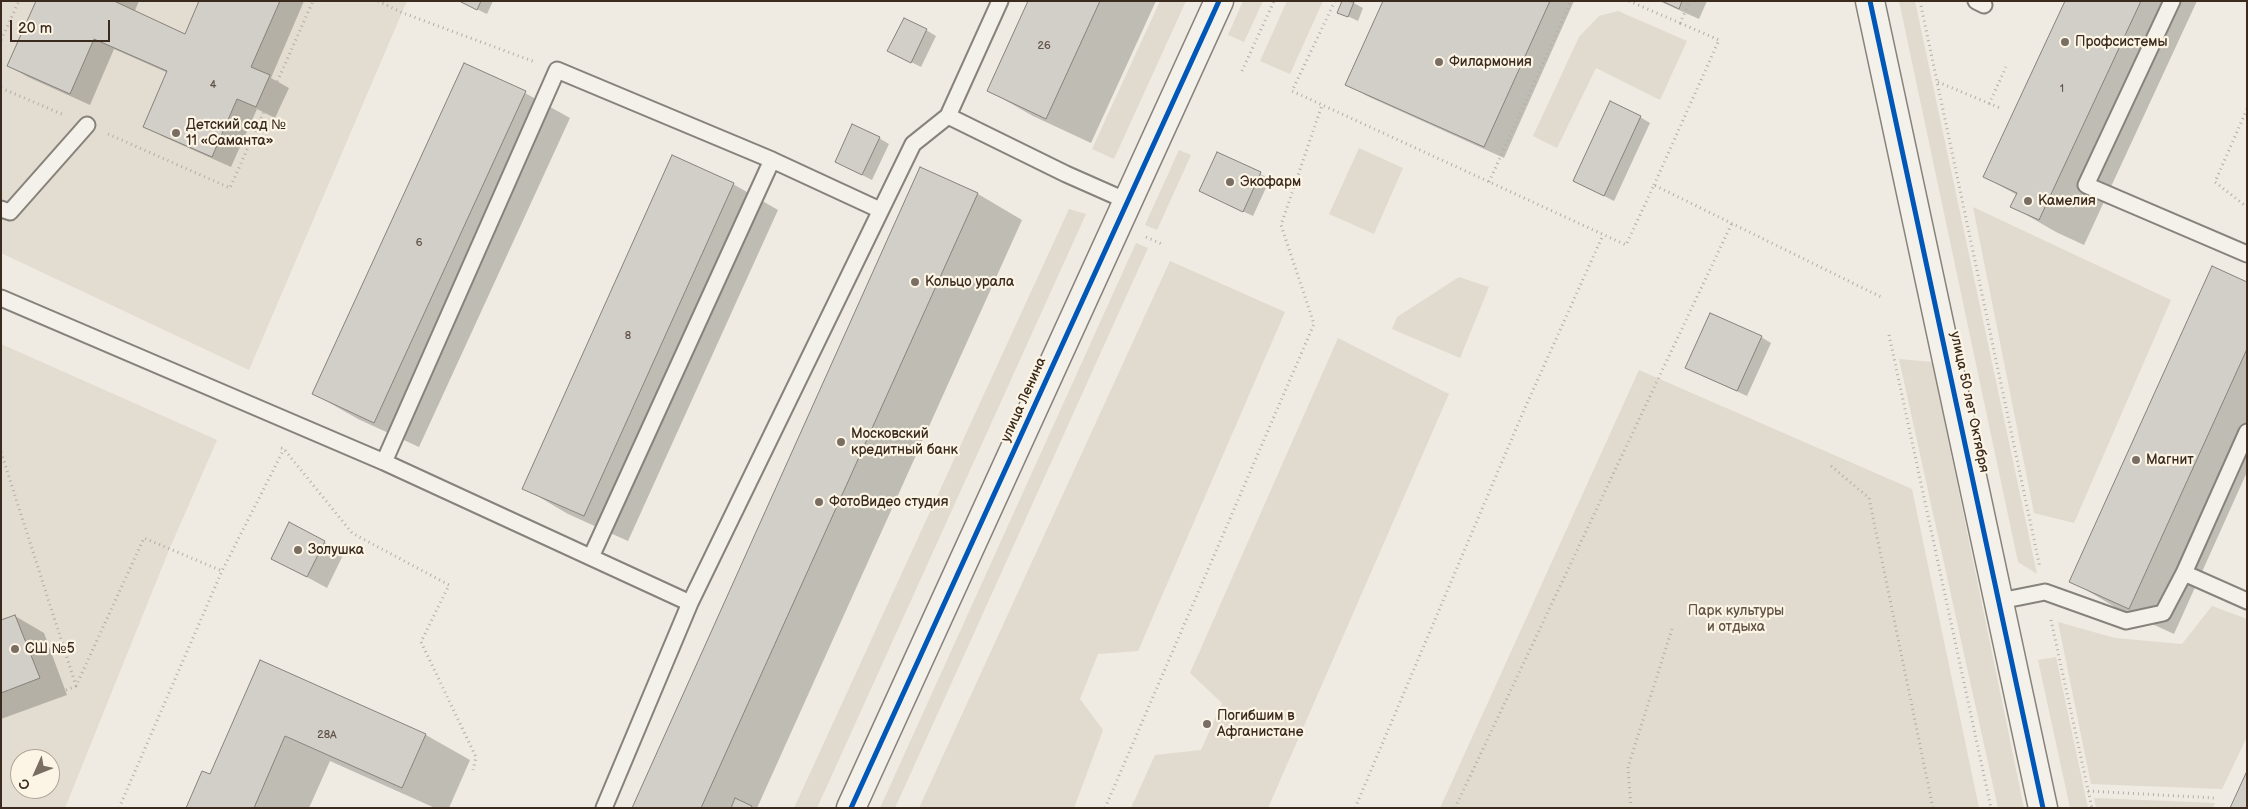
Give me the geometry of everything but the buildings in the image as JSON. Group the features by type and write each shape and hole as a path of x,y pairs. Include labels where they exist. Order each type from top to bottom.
{"street":[{"name":"улица Ленина","path":"851,808 1219,1"},
{"name":"улица 50 лет Октября","path":"1870,1 2000,600 2043,808"}],"lane":[{"path":"604,808 690,603 880,210 913,144 948,116 1000,1"},
{"path":"2172,1 2086,185 2247,254"},
{"path":"384,462 557,70 772,160 880,210"},
{"path":"948,116 1066,174 1127,200"},
{"path":"1,209 10,212 87,125"},
{"path":"591,557 772,160"},
{"path":"1,298 384,462 690,603"},
{"path":"2000,600 2044,592 2126,621 2163,613 2184,572 2247,432"},
{"path":"2184,572 2247,601"}],"path":[{"path":"1,40 19,1"},
{"path":"1,88 230,188 313,1"},
{"path":"378,1 402,13 557,70"},
{"path":"1242,72 1274,1"},
{"path":"1335,1 1292,91 1626,245 1719,40 1629,1"},
{"path":"1489,182 1571,1"},
{"path":"1680,23 1690,1"},
{"path":"1920,1 2044,592 2092,808"},
{"path":"1989,104 2006,67"},
{"path":"1937,82 2000,108"},
{"path":"1105,808 1314,324 1281,226 1322,106"},
{"path":"2247,109 2215,182 2247,207"},
{"path":"1654,185 1881,297"},
{"path":"1455,808 1713,268 1732,223"},
{"path":"1140,235 1164,245"},
{"path":"1355,808 1524,410 1603,235"},
{"path":"1889,335 1991,808"},
{"path":"119,808 222,571 284,449 352,533 449,585 421,642 476,757 474,770"},
{"path":"1,452 76,686"},
{"path":"1831,466 1869,498 1933,808"},
{"path":"1,716 76,686 144,538 222,571"},
{"path":"1631,808 1628,767 1672,629"},
{"path":"2088,791 2216,798"}],"shaded area":[{"name":"Детский сад № 11 «Саманта»","path":"1,1 407,1 249,370 1,253"},
{"path":"1,344 217,440 169,550 65,808 1,808"}],"green space":[{"path":"1160,1 1186,1 1114,159 1092,149"},
{"path":"1243,1 1263,1 1244,42 1228,35"},
{"path":"1287,1 1323,1 1290,74 1260,61"},
{"path":"1899,1 1915,1 2037,574 2018,562"},
{"path":"1618,11 1687,41 1660,100 1596,68 1557,148 1533,136 1579,37 1599,16"},
{"path":"1359,148 1403,168 1374,234 1329,214"},
{"path":"1179,150 1191,155 1157,230 1145,225"},
{"path":"1973,207 2171,300 2074,523 2034,513"},
{"path":"1069,209 1086,214 817,808 794,808"},
{"path":"1136,243 1148,248 895,808 880,808"},
{"path":"1170,261 1285,312 1138,651 1098,654 1080,699 1103,730 1074,808 919,808"},
{"path":"1459,277 1489,287 1460,358 1392,329 1397,317"},
{"path":"1338,338 1449,394 1268,808 1131,808 1155,755 1201,750 1222,703 1190,673"},
{"path":"1899,359 1932,362 2024,808 1998,808"},
{"name":"Парк культуры и отдыха","path":"1639,370 1912,489 1979,808 1440,808"},
{"path":"2212,606 2247,619 2247,737 2222,789 2091,784 2058,622 2115,638 2182,644"},
{"path":"2056,657 2088,808 2070,808 2038,660"},
{"path":"2094,798 2215,803 2213,808 2096,808"}],"cycle path":[{"path":"851,808 1219,1"},
{"path":"1870,1 2043,808"}],"place":[{"name":"Профсистемы","path":"2065,42"},
{"name":"Филармония","path":"1439,62"},
{"name":"Детский сад № 11 «Саманта»","path":"176,133"},
{"name":"Экофарм","path":"1230,182"},
{"name":"Камелия","path":"2028,201"},
{"name":"Кольцо урала","path":"915,282"},
{"name":"Московский кредитный банк","path":"841,442"},
{"name":"Магнит","path":"2136,460"},
{"name":"ФотоВидео студия","path":"819,502"},
{"name":"Золушка","path":"298,550"},
{"name":"СШ №5","path":"15,649"},
{"name":"Погибшим в Афганистане","path":"1207,724"}]}
